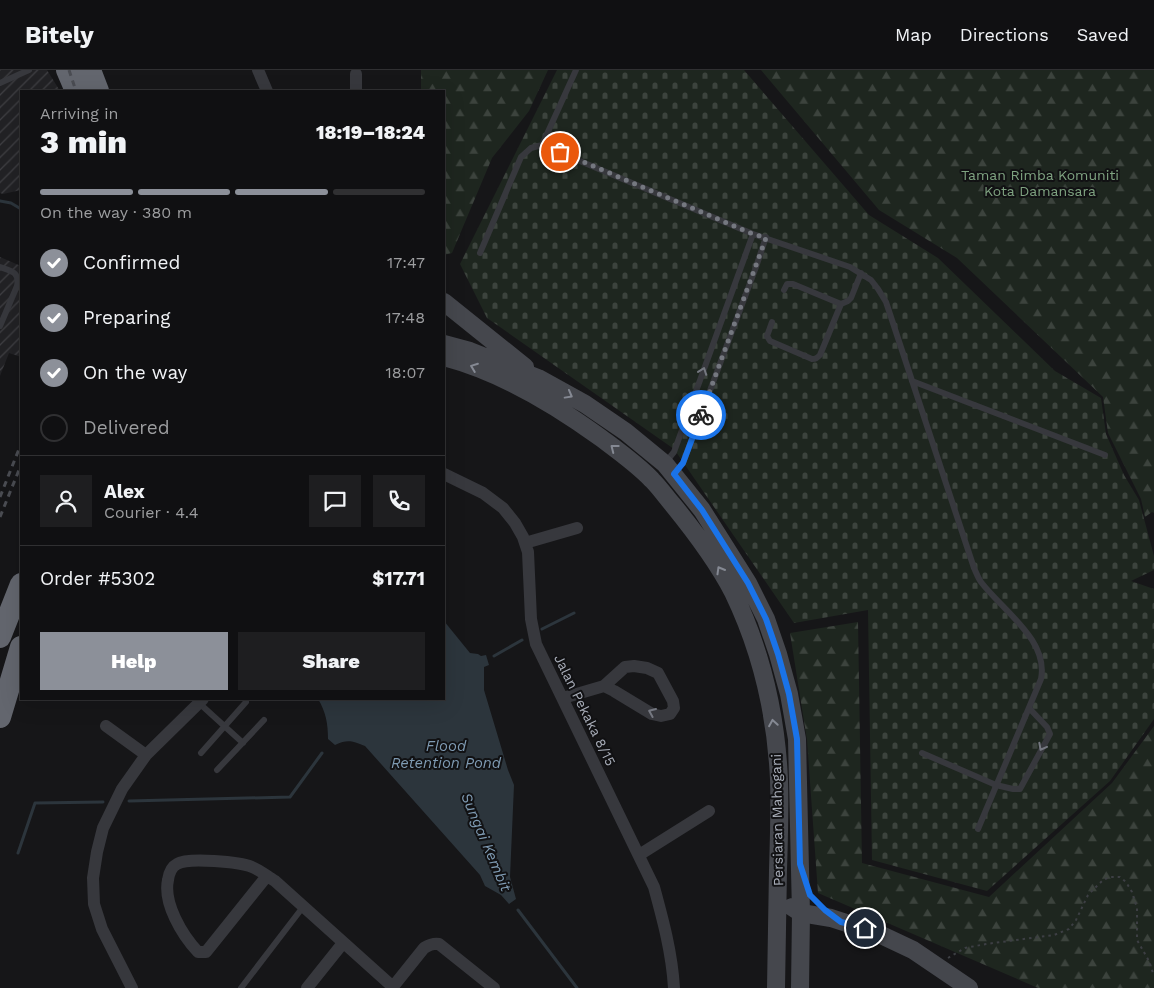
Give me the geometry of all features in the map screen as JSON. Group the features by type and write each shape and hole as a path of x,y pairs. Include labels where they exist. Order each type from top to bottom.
{"highway":[{"path":"66,70 76,90"},
{"path":"90,70 98,90"},
{"path":"0,637 20,587"},
{"path":"0,717 20,650"}],"main road":[{"path":"445,303 538,378"},
{"name":"Persiaran Mahogani","path":"445,344 470,351 538,378 592,408 626,432 669,469 702,510 748,583 766,619 778,654 789,694 797,739 801,913 800,988"},
{"name":"Persiaran Mahogani","path":"445,357 506,379 573,417 615,448 652,480 684,519 705,547 732,592 749,629 758,658 769,698 775,739 779,778 780,824 776,988"},
{"path":"780,824 786,844 789,900 791,905 801,913 825,917 877,933 913,950 969,988"},
{"path":"800,864 810,895 841,922"},
{"path":"785,988 786,933 790,923 801,913"},
{"path":"801,967 811,932 824,923 841,922"}],"street":[{"path":"258,70 267,90"},
{"path":"356,74 356,90"},
{"name":"Jalan Pekaka 8/15","path":"445,474 483,493 502,508 524,537 528,552 532,619 536,644 654,886 665,926 673,967 674,988"},
{"path":"525,543 577,528"},
{"path":"563,698 604,686 625,667 634,666 658,672 673,700 674,708 670,714 661,716 652,714 604,686"},
{"path":"132,988 102,929 94,904 97,852 103,828 122,789 146,755 201,701"},
{"path":"106,726 146,755"},
{"path":"638,856 709,811"},
{"path":"266,876 206,952 198,952 175,918 169,903 167,884 169,872 176,864 189,860 239,863 253,867 275,881 392,988 424,948 434,943 439,944 494,988"},
{"path":"307,988 343,943"}],"lane":[{"path":"0,83 29,70"},
{"path":"542,145 576,70"},
{"path":"480,253 521,158 531,148 542,145 753,234 850,267 871,280 886,302 974,568 981,581 1033,640 1043,670 1041,679 978,829"},
{"path":"669,469 753,234"},
{"path":"669,469 683,463 766,238"},
{"path":"0,267 15,273 18,281 0,326"},
{"path":"772,322 767,332 768,338 815,359 820,355 841,304 851,298 861,274"},
{"path":"784,290 787,284 793,284 841,304"},
{"path":"912,381 1105,455"},
{"path":"201,701 243,743"},
{"path":"201,753 246,702"},
{"path":"922,753 996,785 1020,789 1050,734 1029,708"},
{"path":"218,770 264,720"},
{"path":"241,988 303,907"}],"path":[{"path":"936,965 965,948 1054,935 1069,929 1076,920 1088,894 1103,880 1110,877 1120,877 1126,882 1132,892 1136,908 1137,940 1149,961 1154,976"}],"shaded area":[{"path":"0,70 47,70 59,90 20,90 20,190 0,193"},
{"path":"0,257 20,266 20,357 9,353 0,376"}],"green space":[{"path":"421,70 548,70 529,111 492,158 452,253 445,255 445,90 421,90"},
{"path":"557,70 744,70 869,215 938,258 1055,371 1101,398 1106,434 1124,475 1139,500 1154,556 1154,570 1131,581 1154,589 1154,719 1110,781 987,891 872,860 868,610 794,623 674,449 487,318 460,264"},
{"name":"Taman Rimba Komuniti Kota Damansara","path":"761,70 1154,70 1154,513 1152,512 1145,517 1141,499 1108,433 1103,397 957,258 879,210"},
{"path":"858,622 862,863 989,897 1112,783 1154,726 1154,988 1038,988 818,893 807,740 790,633"}],"water":[{"name":"Flood Retention Pond","path":"445,622 470,653 481,656 486,655 489,665 484,667 484,690 514,785 510,877 516,899 509,904 501,895 485,886 480,875 365,746 350,741 335,745 328,739 328,728 318,700 445,700"}],"waterway":[{"name":"Sungai Kembit","path":"0,201 11,203 20,208"},
{"path":"542,629 574,613"},
{"path":"494,656 522,640"},
{"path":"129,801 290,797 322,753"},
{"path":"18,853 35,803 103,802"},
{"name":"Sungai Kembit","path":"518,910 577,988"}],"railway":[{"path":"69,70 76,90"},
{"path":"0,497 20,447"},
{"path":"0,517 20,467"}],"way so far":[{"path":"560,152 766,238 701,415"}],"route":[{"path":"701,415 683,463 674,474 702,510 748,583 766,619 778,654 789,694 797,739 800,864 806,886 815,902 841,922 865,928"}]}
